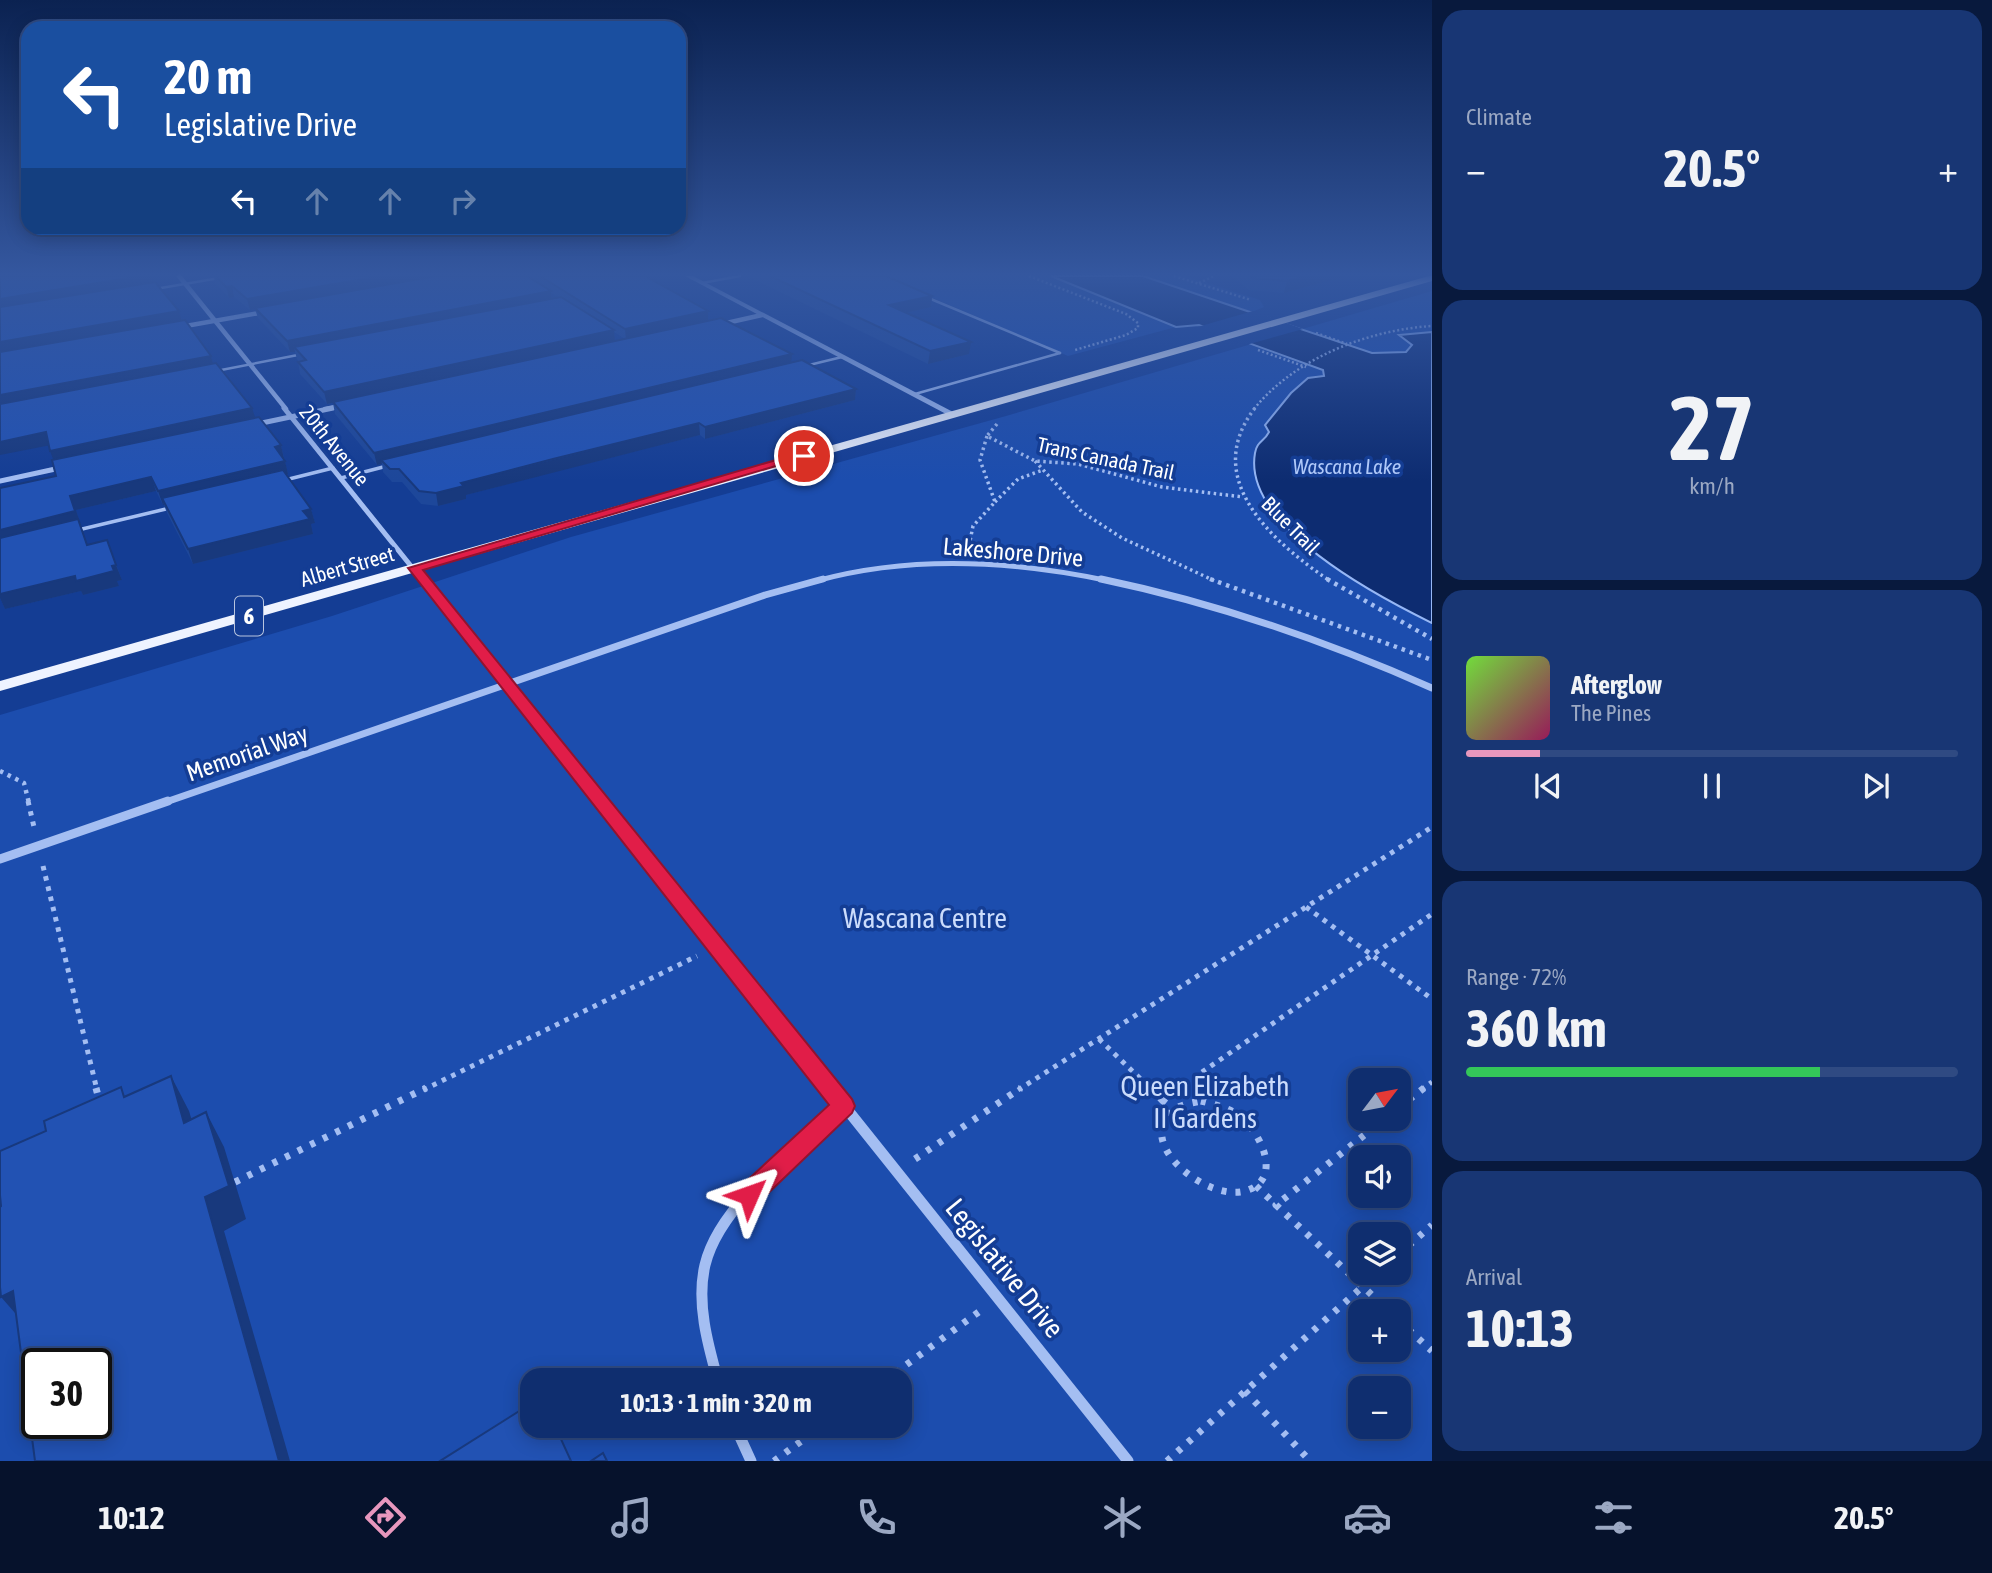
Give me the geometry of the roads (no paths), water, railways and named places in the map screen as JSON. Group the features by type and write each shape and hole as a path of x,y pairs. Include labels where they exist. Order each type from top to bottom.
{"main road":[{"name":"Albert Street","path":"0,686 1196,344"}],"street":[{"name":"20th Avenue","path":"234,344 415,568"},
{"path":"819,344 951,413"},
{"path":"252,425 345,405"},
{"path":"0,481 66,466"},
{"name":"Lakeshore Drive","path":"507,684 765,596 829,579 882,567 965,563 1039,569 1173,596 1264,622 1372,659 1432,688"},
{"name":"Legislative Drive","path":"415,568 1128,1461"},
{"name":"Memorial Way","path":"0,859 507,684"},
{"path":"714,1368 703,1329 705,1264 730,1212 844,1106"},
{"path":"740,1438 751,1461"}],"lane":[{"path":"915,394 1060,353 1039,344"},
{"path":"210,372 304,354"},
{"path":"802,366 842,356"},
{"path":"341,478 395,464"},
{"path":"280,481 333,468"},
{"path":"67,533 173,507"}],"water":[{"name":"Wascana Lake","path":"1252,344 1346,344 1372,353 1406,352 1411,344 1432,344 1432,623 1380,596 1319,556 1291,532 1270,507 1257,480 1255,453 1257,446 1269,432 1265,425 1291,393 1308,378 1324,376 1323,370"}],"park label":[{"name":"Wascana Centre","path":"925,918"},
{"name":"Queen Elizabeth II Gardens","path":"1205,1102"}]}
